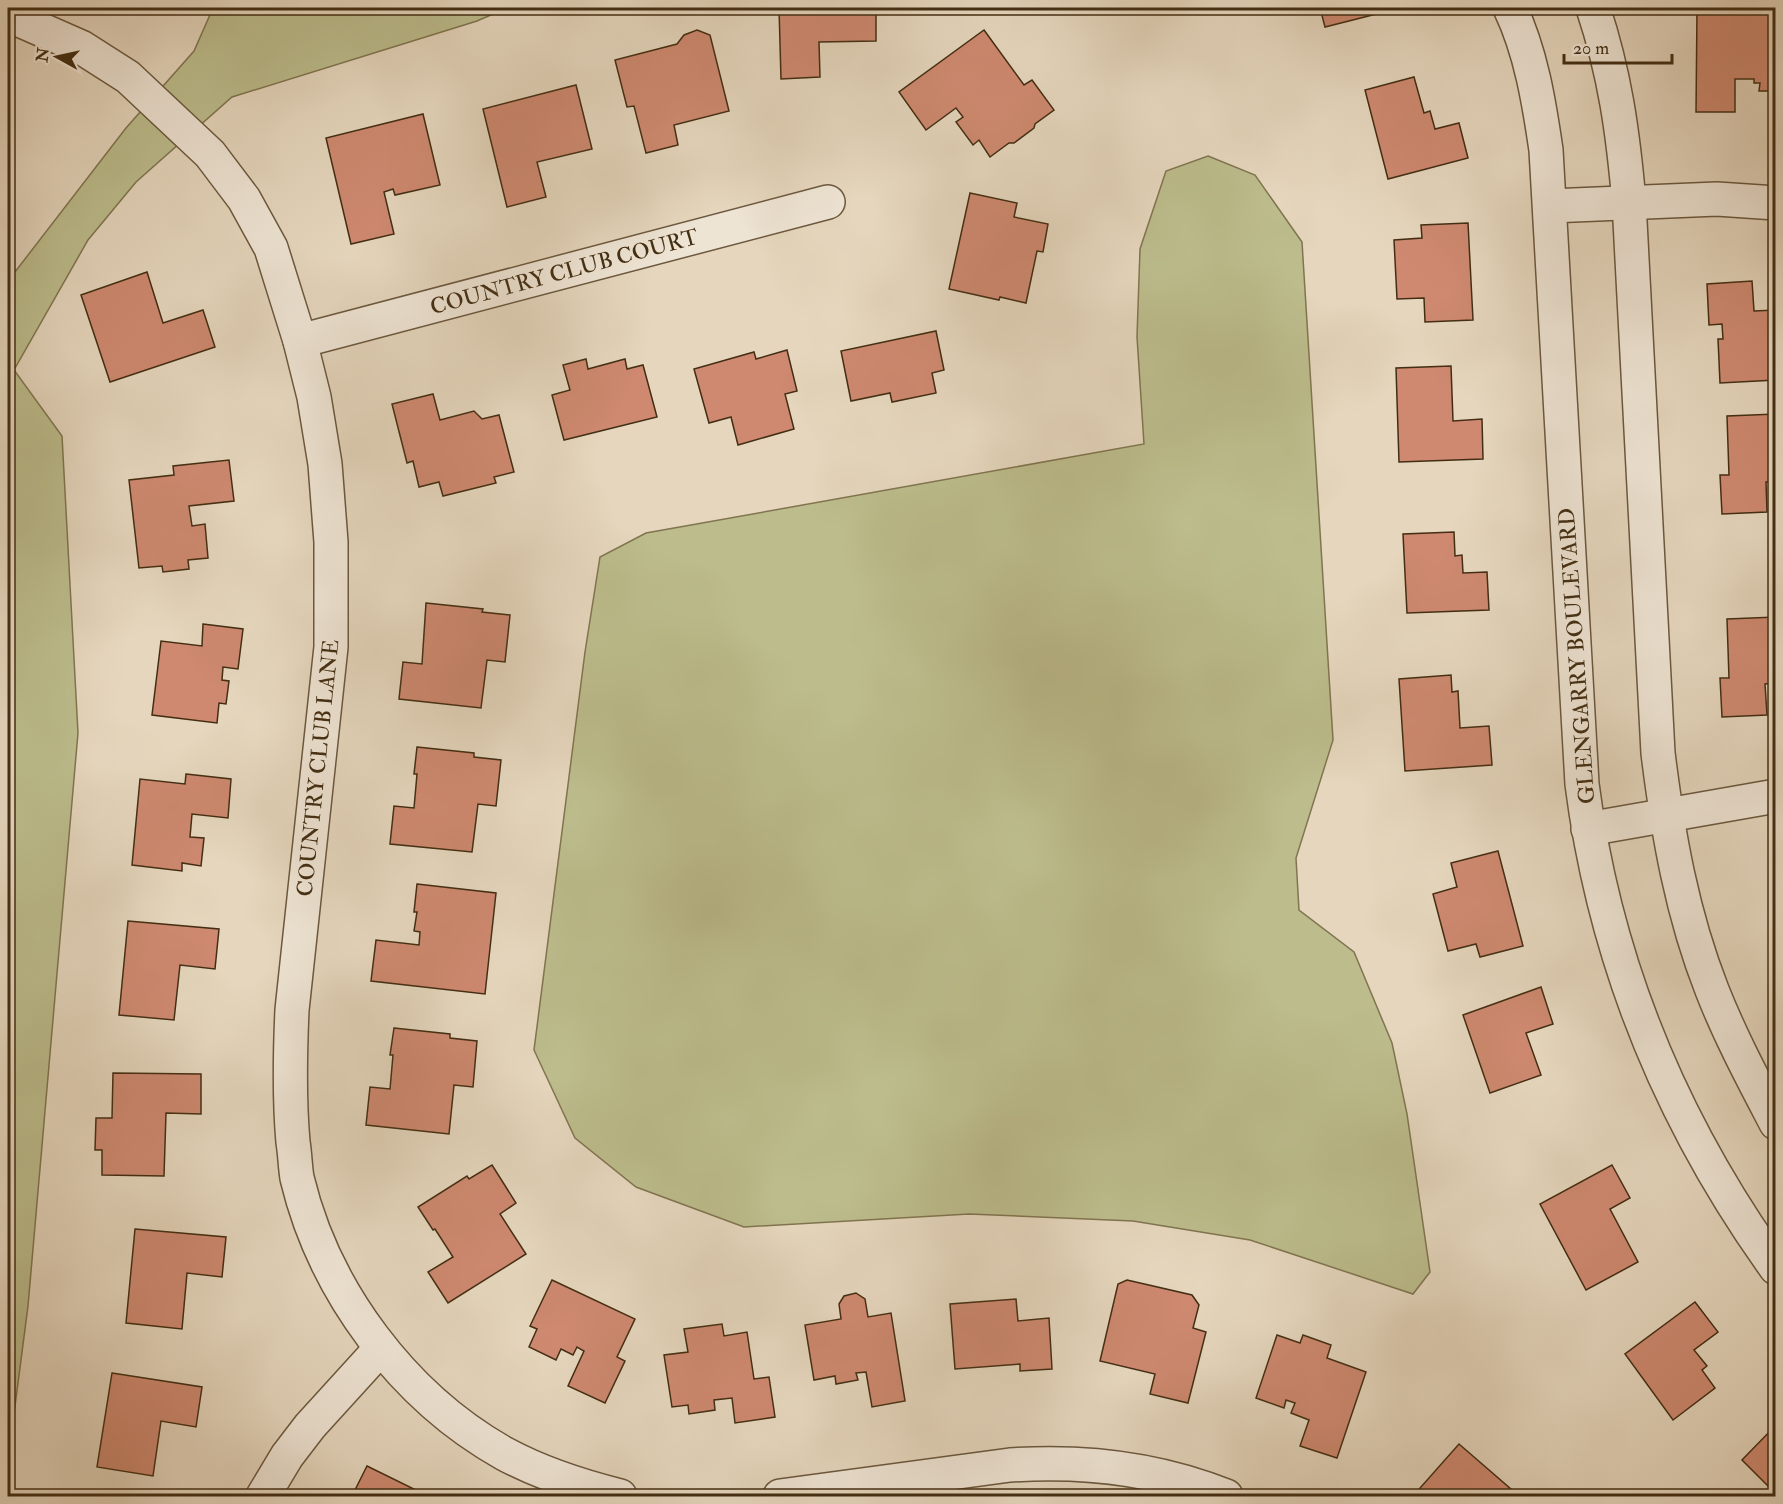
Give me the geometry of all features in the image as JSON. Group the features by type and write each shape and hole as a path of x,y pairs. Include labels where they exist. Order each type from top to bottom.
{"street":[{"name":"GLENGARRY BOULEVARD","path":"1510,8 1530,62 1540,106 1546,150 1581,772 1588,829 1604,901 1641,1024 1689,1130 1719,1185 1776,1268"},
{"path":"1593,8 1616,88 1629,202 1658,753 1666,816 1676,869 1692,930 1711,988 1735,1044 1776,1123"},
{"name":"COUNTRY CLUB LANE","path":"8,15 81,47 128,77 210,154 244,199 271,248 300,341 314,397 325,464 332,542 331,647 292,1010 290,1065 291,1121 297,1176 313,1230 342,1291 381,1348 432,1401 467,1429 506,1454 569,1483 620,1497"},
{"path":"1550,207 1717,199 1776,203"},
{"name":"COUNTRY CLUB COURT","path":"300,341 828,202"},
{"path":"1588,829 1776,796"},
{"path":"263,1497 287,1456 310,1426 381,1348"},
{"path":"780,1497 1010,1465 1047,1463 1089,1464 1131,1469 1199,1486 1226,1497"}],"green space":[{"path":"213,8 507,8 477,21 232,97 136,182 88,240 14,370 62,436 78,733 28,1306 8,1460 8,281 126,128 194,51"},
{"path":"1208,156 1255,175 1302,242 1333,740 1296,858 1299,910 1354,952 1392,1043 1407,1114 1430,1272 1413,1294 1250,1240 1133,1221 969,1214 744,1227 636,1187 575,1138 534,1050 585,652 600,557 646,533 1144,444 1137,337 1140,249 1166,171"}],"building":[{"path":"779,8 876,8 876,41 819,42 820,77 781,79"},
{"path":"1320,8 1400,8 1325,27"},
{"path":"1697,10 1776,10 1776,91 1759,91 1760,83 1754,83 1754,79 1735,79 1735,112 1696,112"},
{"path":"697,30 710,35 729,111 674,125 678,145 646,153 634,106 627,107 615,60 677,44 684,35"},
{"path":"984,30 1024,85 1032,80 1054,110 1014,143 1009,143 990,157 979,140 973,145 956,122 963,117 956,108 926,130 899,92"},
{"path":"1414,77 1424,113 1430,111 1435,129 1459,123 1468,158 1388,179 1365,90"},
{"path":"576,85 592,149 537,162 546,197 507,207 483,109"},
{"path":"423,114 440,185 395,195 393,189 384,192 394,234 351,244 326,138"},
{"path":"970,193 1017,203 1014,217 1048,224 1043,252 1037,251 1026,303 1000,297 999,300 949,289"},
{"path":"1468,223 1473,320 1425,322 1424,298 1397,299 1394,240 1422,238 1421,225"},
{"path":"147,272 163,323 203,310 215,347 110,382 81,295"},
{"path":"1752,281 1754,311 1776,310 1776,380 1720,383 1718,339 1723,339 1722,324 1709,325 1707,284"},
{"path":"936,331 944,370 932,373 936,393 892,402 890,393 851,401 841,351"},
{"path":"787,350 797,391 785,394 794,429 738,445 731,417 709,423 694,369 754,352 756,359"},
{"path":"586,359 588,369 625,359 627,369 643,365 657,417 564,440 552,395 570,390 563,365"},
{"path":"1451,366 1453,421 1482,419 1483,459 1399,462 1396,368"},
{"path":"433,394 440,420 474,411 482,419 499,415 514,472 494,477 496,483 443,496 439,482 419,487 413,461 407,463 392,404"},
{"path":"1776,414 1776,482 1766,482 1767,512 1722,514 1720,475 1729,475 1727,416"},
{"path":"229,460 234,501 189,506 192,526 205,524 208,558 188,560 189,569 163,572 162,566 139,568 129,480 174,475 173,466"},
{"path":"1454,532 1455,556 1462,555 1463,573 1487,572 1489,610 1407,613 1403,534"},
{"path":"426,603 483,609 482,612 510,615 505,662 487,660 481,708 399,699 403,662 422,664"},
{"path":"1776,617 1776,683 1765,684 1767,715 1722,717 1720,678 1729,678 1727,619"},
{"path":"203,624 243,629 238,669 223,667 222,680 229,681 226,704 219,703 217,723 152,715 161,641 202,646"},
{"path":"1451,675 1452,692 1458,691 1460,728 1489,726 1492,765 1405,771 1399,679"},
{"path":"417,747 474,753 474,757 501,760 496,806 478,804 472,852 390,844 394,806 414,808"},
{"path":"186,774 231,779 228,818 192,814 190,837 204,838 201,866 182,863 182,871 132,865 140,779 185,784"},
{"path":"1498,851 1523,946 1480,957 1476,944 1448,951 1433,894 1457,887 1451,863"},
{"path":"417,884 496,893 485,994 371,981 376,940 419,945 420,932 414,931"},
{"path":"128,921 219,929 215,969 180,965 174,1020 119,1015"},
{"path":"1541,987 1553,1024 1526,1033 1541,1075 1490,1093 1463,1015"},
{"path":"394,1028 450,1034 450,1038 477,1041 473,1087 454,1085 449,1134 366,1125 370,1087 390,1089 393,1055 390,1055"},
{"path":"113,1073 201,1074 201,1114 166,1113 164,1176 102,1175 102,1150 95,1150 96,1118 112,1118"},
{"path":"492,1165 516,1203 500,1214 526,1254 448,1303 428,1272 453,1257 418,1207 467,1176 469,1179"},
{"path":"1612,1165 1630,1198 1610,1209 1638,1262 1586,1290 1540,1204"},
{"path":"135,1229 226,1237 222,1277 187,1273 182,1329 126,1323"},
{"path":"552,1280 635,1319 617,1357 625,1361 605,1403 568,1386 584,1351 577,1347 573,1355 561,1349 556,1360 529,1347 537,1329 530,1326"},
{"path":"1127,1280 1192,1295 1199,1305 1193,1328 1206,1332 1188,1403 1150,1394 1155,1374 1100,1361 1118,1284"},
{"path":"856,1293 865,1299 868,1317 891,1313 905,1401 872,1407 866,1372 856,1373 858,1380 836,1384 835,1376 814,1380 805,1325 841,1319 839,1304 844,1296"},
{"path":"1016,1299 1018,1321 1049,1318 1052,1369 1020,1371 1020,1364 955,1369 950,1304"},
{"path":"1695,1302 1718,1332 1694,1350 1707,1366 1702,1370 1715,1388 1673,1420 1625,1354"},
{"path":"722,1324 724,1336 747,1332 754,1379 769,1377 775,1417 735,1423 732,1398 714,1400 715,1410 689,1414 688,1405 672,1407 664,1355 688,1352 684,1329"},
{"path":"1277,1335 1300,1343 1303,1335 1331,1345 1327,1358 1366,1372 1337,1458 1300,1446 1309,1420 1291,1413 1295,1403 1286,1400 1284,1408 1256,1398"},
{"path":"112,1373 202,1387 196,1427 161,1421 153,1476 97,1467"},
{"path":"1776,1425 1776,1494 1742,1460"},
{"path":"1459,1444 1512,1490 1510,1493 1514,1496 1413,1496"},
{"path":"367,1466 418,1491 415,1496 352,1496"}]}
